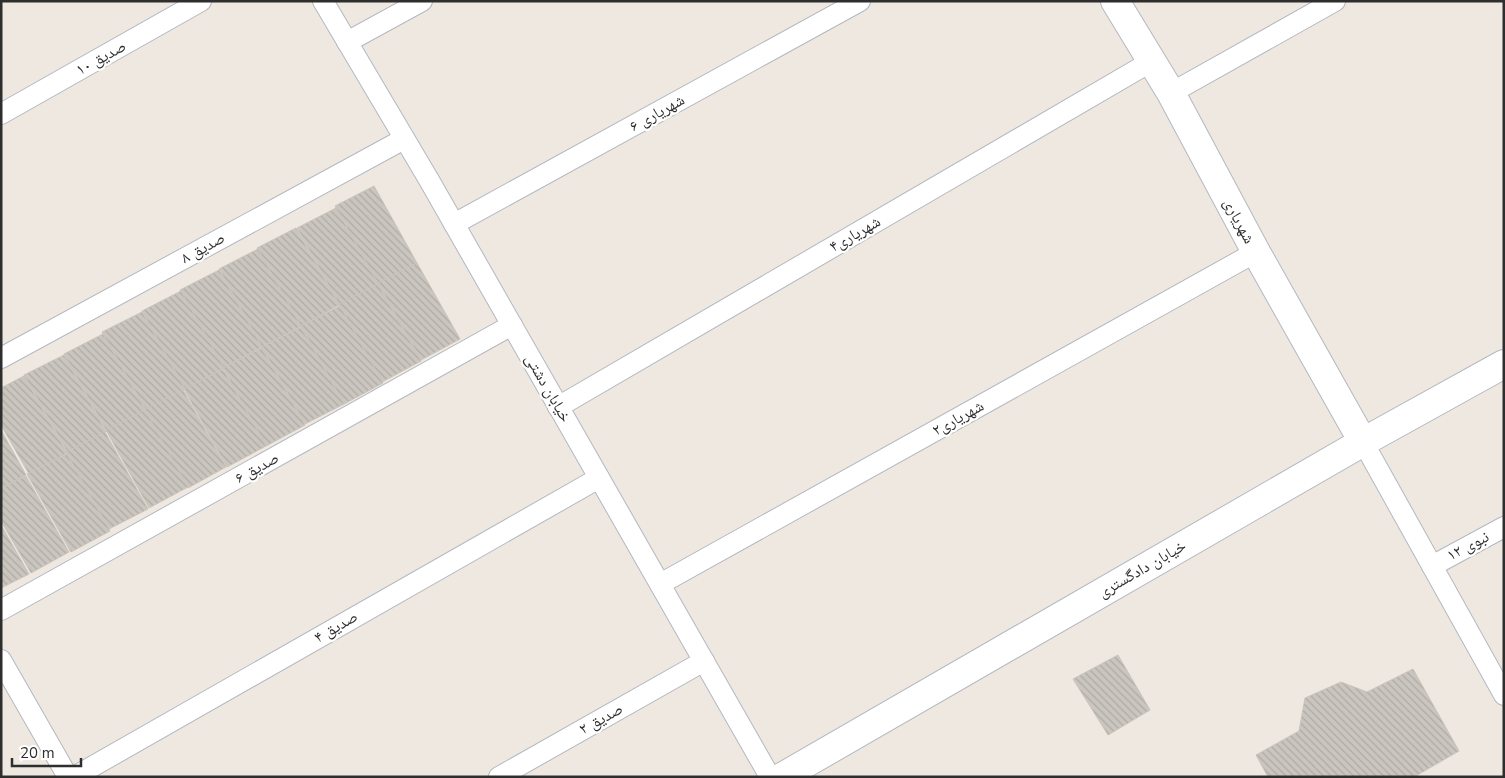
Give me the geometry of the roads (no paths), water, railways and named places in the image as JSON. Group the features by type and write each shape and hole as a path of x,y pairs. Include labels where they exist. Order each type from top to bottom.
{"main road":[{"name":"شهریاری","path":"1115,1 1171,93 1256,252 1363,442"},
{"name":"خیابان دادگستری","path":"782,777 1363,442 1504,364"}],"street":[{"name":"صدیق ۱۰","path":"1,114 201,1"},
{"name":"خیابان دشتی","path":"323,1 454,224 770,777"},
{"path":"347,42 422,1"},
{"name":"شهریاری ۶","path":"454,224 860,1"},
{"path":"1171,93 1335,1"},
{"name":"شهریاری۴","path":"558,407 1152,61"},
{"name":"صدیق ۸","path":"1,358 404,138"},
{"name":"شهریاری۲","path":"660,584 1256,252"},
{"name":"صدیق ۶","path":"1,610 512,326"},
{"path":"1363,442 1504,695"},
{"name":"صدیق ۴","path":"74,777 599,478"},
{"name":"نبوی ۱۲","path":"1432,566 1504,527"},
{"path":"1,660 68,777"},
{"name":"صدیق ۲","path":"499,777 704,661"}]}
